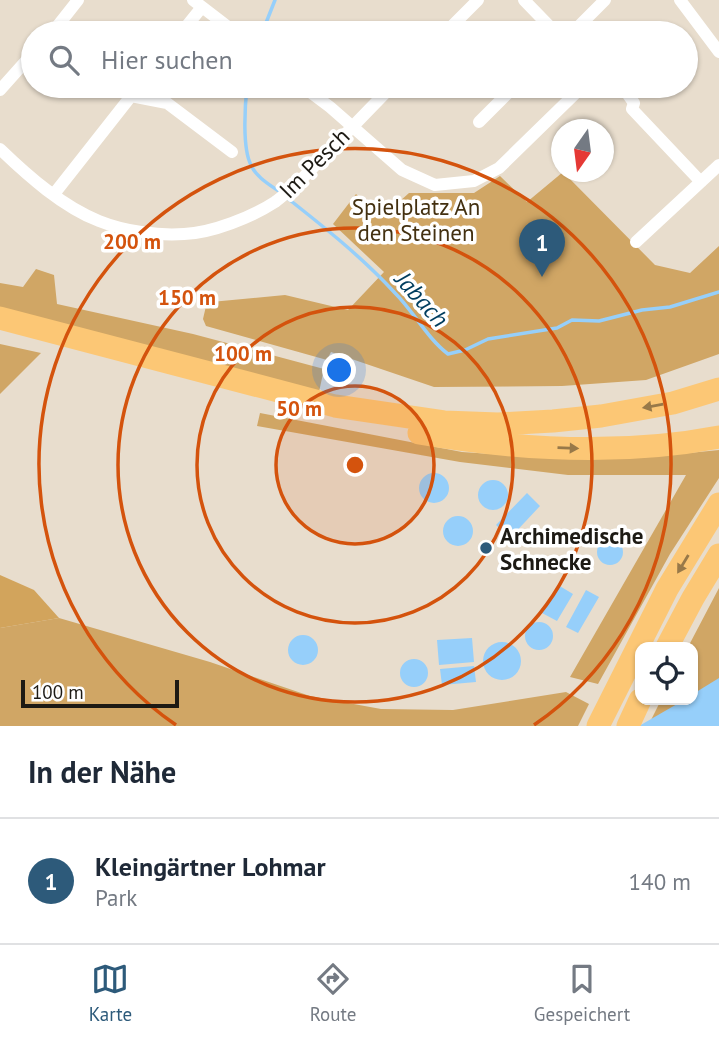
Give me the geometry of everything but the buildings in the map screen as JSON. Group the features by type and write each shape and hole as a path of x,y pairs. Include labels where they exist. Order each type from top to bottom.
{"highway":[{"path":"0,318 307,405"},
{"path":"0,329 428,435 542,447 626,448 714,438"},
{"path":"335,411 444,422 498,424 553,421 601,416 673,403 719,389"},
{"path":"598,726 667,589 719,504"},
{"path":"670,642 719,555"},
{"path":"628,726 638,705"}],"street":[{"path":"61,21 78,0"},
{"path":"524,0 544,21"},
{"path":"584,21 605,0"},
{"path":"680,0 696,21"},
{"path":"456,21 474,1"},
{"path":"188,21 198,4 220,21"},
{"path":"698,24 719,52"},
{"path":"0,90 21,66"},
{"path":"54,194 129,98"},
{"path":"154,98 167,103 232,152"},
{"path":"317,98 402,170 435,185 474,181 499,168 571,98"},
{"name":"Im Pesch","path":"0,149 28,176 70,206 100,222 142,232 185,234 229,224 283,195 296,185 380,98"},
{"path":"479,122 503,98"},
{"path":"630,98 634,103 632,109 701,182"},
{"path":"636,242 719,165"}],"green space":[{"name":"Spielplatz An den Steinen","path":"500,176 527,202 551,182 573,182 655,265 690,273 719,246 719,354 646,380 562,386 434,387 331,352 327,360 206,326 203,319 206,306 211,302 285,295 348,310 384,272 333,224 356,194 381,218 409,193 474,193"},
{"path":"36,269 54,275 57,304 193,334 324,369 319,392 0,310 0,283 23,287"},
{"path":"0,344 41,353 0,394"},
{"path":"260,413 462,452 638,458 719,450 719,478 670,554 598,684 570,677 686,475 568,475 460,462 257,426"},
{"path":"719,588 719,726 648,726 658,705 698,705 698,642 691,642"},
{"path":"59,618 210,662 310,696 381,709 453,710 566,692 589,704 578,726 0,726 0,628"}],"shaded area":[{"path":"0,575 34,590 59,618 0,628"}],"water":[{"path":"434,473 445,477 449,488 445,499 434,503 423,499 419,488 423,477"},
{"path":"493,480 504,484 508,495 504,506 493,510 482,506 478,495 482,484"},
{"path":"527,493 540,506 510,538 496,525"},
{"path":"458,516 469,520 473,531 469,542 458,546 447,542 443,531 447,520"},
{"path":"610,539 619,543 623,552 619,561 610,565 601,561 597,552 601,543"},
{"path":"558,585 573,594 557,621 542,613"},
{"path":"586,590 599,597 578,633 566,627"},
{"path":"539,622 549,626 553,636 549,646 539,650 529,646 525,636 529,626"},
{"path":"303,635 314,639 318,650 314,661 303,665 292,661 288,650 292,639"},
{"path":"472,638 474,662 439,665 437,640"},
{"path":"502,642 515,648 521,661 515,674 502,680 489,674 483,661 489,648"},
{"path":"414,659 424,663 428,673 424,683 414,687 404,683 400,673 404,663"},
{"path":"474,666 476,682 442,685 440,669"},
{"path":"719,678 719,726 639,726 675,705 698,705 698,691"}],"waterway":[{"name":"Jabach","path":"267,21 275,0"},
{"name":"Jabach","path":"246,98 245,126 248,158 256,173 280,192"},
{"name":"Jabach","path":"286,197 369,267 402,300 448,354 465,350 488,339 557,328 572,320 599,321 642,310 670,307 719,292"}],"place":[{"name":"Kleingärtner Lohmar","path":"542,277"},
{"name":"Archimedische Schnecke","path":"486,548"}]}
